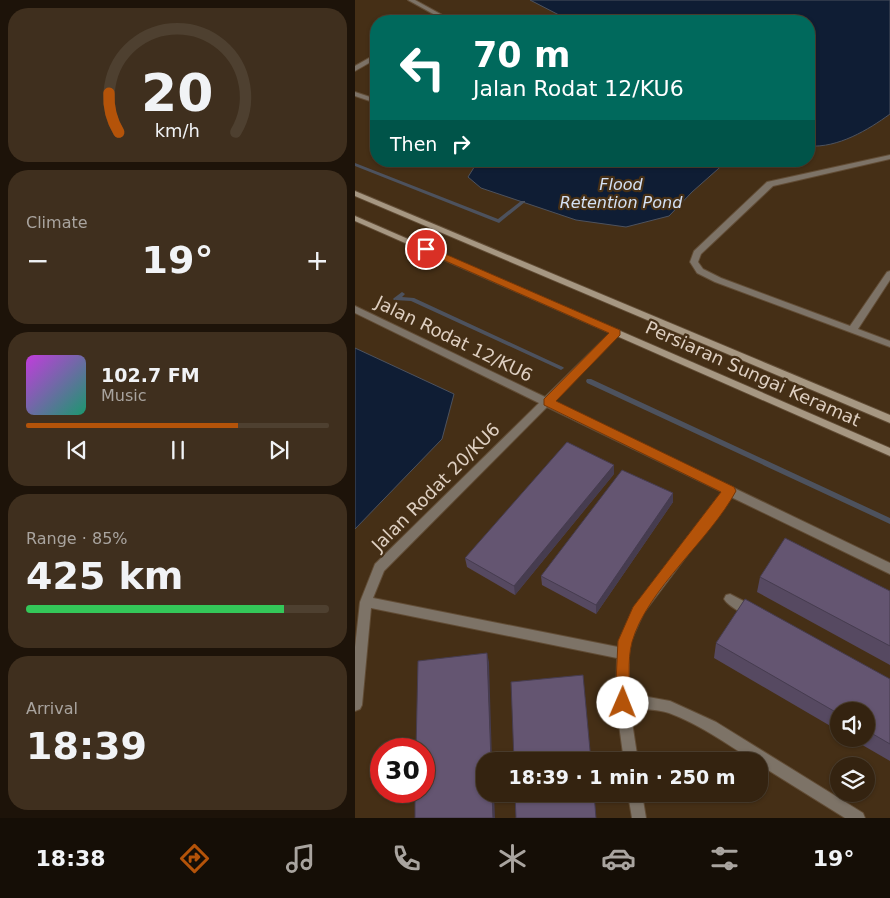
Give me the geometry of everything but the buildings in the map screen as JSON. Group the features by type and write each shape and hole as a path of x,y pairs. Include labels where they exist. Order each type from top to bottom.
{"street":[{"path":"411,0 439,15"},
{"path":"355,69 370,60"},
{"path":"355,94 370,99"},
{"path":"890,157 770,184 697,253 694,262 699,271 718,280 890,344"},
{"name":"Persiaran Sungai Keramat","path":"355,193 890,419"},
{"name":"Persiaran Sungai Keramat","path":"355,218 890,452"},
{"path":"852,330 890,274"},
{"name":"Jalan Rodat 12/KU6","path":"355,309 890,569"},
{"name":"Jalan Rodat 20/KU6","path":"355,705 366,602 379,568 548,402 616,332"},
{"path":"630,752 623,703 623,654 625,641 638,611 729,491"},
{"path":"730,600 764,618"},
{"path":"366,602 623,654"},
{"path":"623,703 648,703 670,707 695,719 858,818"},
{"path":"636,802 639,818"}],"water":[{"path":"530,0 890,0 890,114 852,137 831,144 815,146 815,15 559,15"},
{"name":"Flood Retention Pond","path":"474,167 720,167 669,216 626,227 576,220 481,188 468,177"},
{"path":"355,348 454,394 442,439 355,529"}],"waterway":[{"path":"355,164 499,221 523,202"},
{"path":"402,294 396,299 412,299 561,368"},
{"path":"589,381 890,521"}],"route":[{"path":"426,249 616,332 548,402 729,491 638,611 625,641 623,654 623,703"}]}
